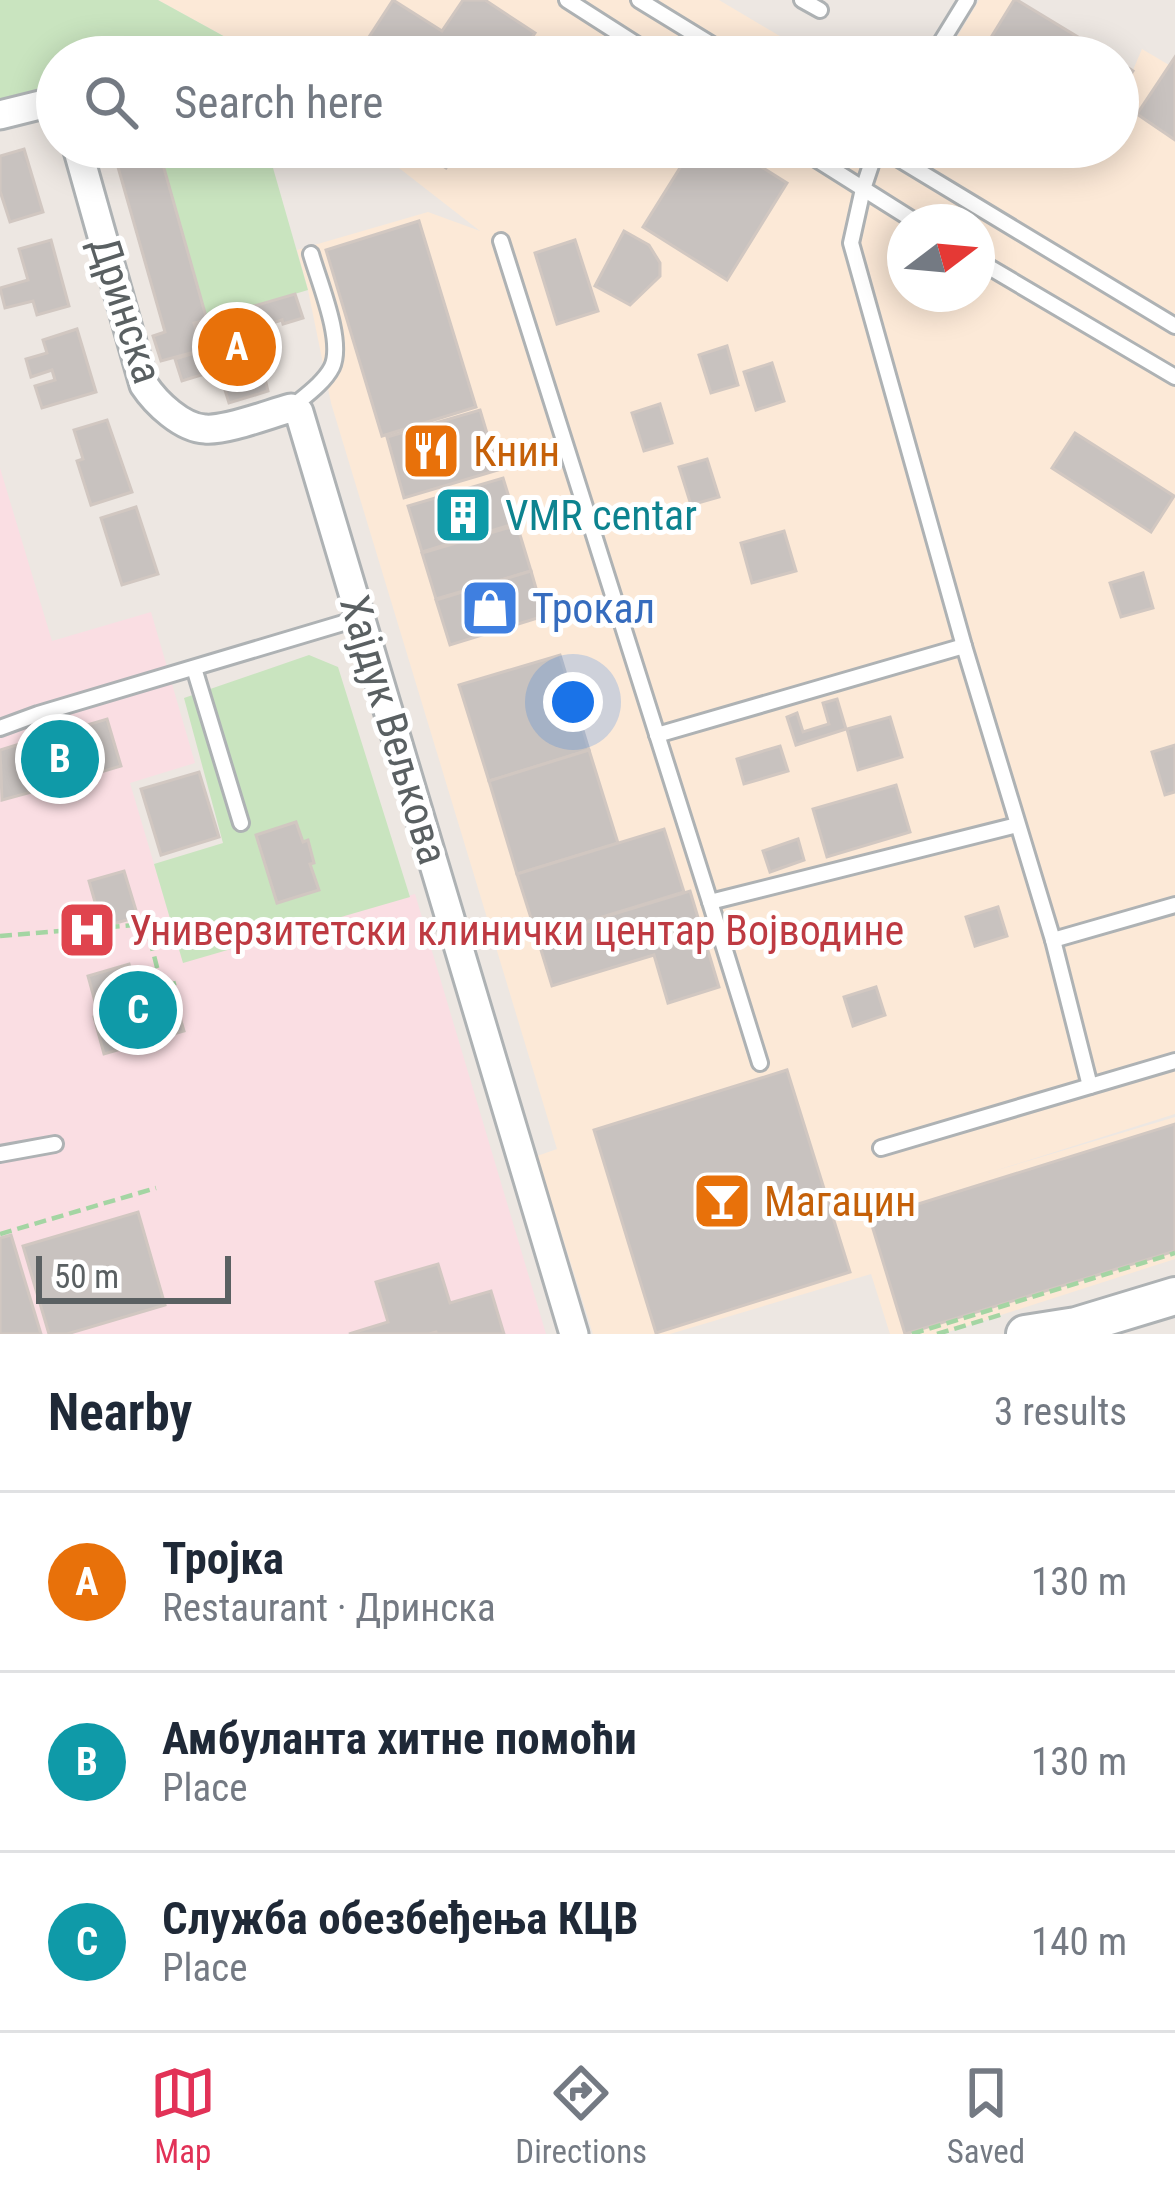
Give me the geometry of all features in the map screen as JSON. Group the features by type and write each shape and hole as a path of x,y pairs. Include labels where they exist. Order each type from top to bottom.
{"street":[{"path":"0,116 36,106"},
{"name":"Дринска","path":"83,168 143,385 153,400 190,425 210,430 291,408"},
{"name":"Хајдук Вељкова","path":"291,408 299,412 574,1334"},
{"path":"1025,1334 1071,1330 1175,1296"}],"lane":[{"path":"567,0 623,36"},
{"path":"639,0 698,36"},
{"path":"802,0 820,10"},
{"path":"945,36 967,0"},
{"path":"830,168 887,204"},
{"path":"870,168 850,243 1053,940 1090,1086"},
{"path":"913,168 1175,326"},
{"path":"501,241 760,1063"},
{"path":"291,408 333,365 336,341 311,254"},
{"path":"995,271 1175,377"},
{"path":"0,728 360,618"},
{"path":"657,735 964,646"},
{"path":"194,668 241,823"},
{"path":"710,902 1017,825"},
{"path":"1053,940 1175,905"},
{"path":"881,1148 1175,1060"},
{"path":"0,1154 56,1144"}],"path":[{"path":"0,936 146,924 162,987"},
{"path":"138,995 176,983"},
{"path":"0,1234 156,1188"},
{"path":"912,1334 1175,1253"}],"shaded area":[{"path":"158,0 719,0 780,36 223,36"},
{"path":"979,0 1017,0 1076,36 958,36"},
{"path":"1142,49 1169,65 1175,57 1175,1114 988,1173 1175,1117 1175,1259 942,1334 890,1334 871,1274 670,1334 593,1334 537,1156 557,1149 331,403 297,250 428,212 480,231 399,168 1139,168 1139,56"},
{"name":"Универзитетски клинички центар Војводине","path":"0,468 52,641 151,612 195,763 130,783 183,962 415,894 546,1334 0,1334"}],"green space":[{"path":"0,0 158,0 223,36 36,36 36,91 0,101"},
{"path":"164,168 273,168 308,290 207,320"},
{"path":"309,655 338,667 410,897 183,963 154,864 223,843 184,698"}],"building":[{"path":"393,0 442,31 463,0 485,0 535,33 533,36 370,36"},
{"path":"1017,0 1076,36 992,36"},
{"path":"1175,57 1175,140 1139,111"},
{"path":"24,149 43,212 10,222 0,191 0,156"},
{"path":"118,168 164,168 207,320 194,323 202,350 161,361 153,336 165,332"},
{"path":"680,168 763,168 787,183 727,280 643,227"},
{"path":"419,221 476,407 382,436 326,250"},
{"path":"624,231 649,245 660,263 660,276 630,305 595,286"},
{"path":"51,240 69,306 37,315 33,301 5,308 0,288 28,280 19,249"},
{"path":"575,240 598,311 557,324 535,253"},
{"path":"295,294 303,318 253,329 268,391 229,403 220,374 182,381 175,359 204,350 196,323"},
{"path":"77,329 96,392 42,408 35,386 55,380 52,370 31,377 26,359 47,353 43,340"},
{"path":"727,346 738,385 711,393 699,355"},
{"path":"772,363 784,401 756,410 744,372"},
{"path":"660,404 672,443 644,451 632,413"},
{"path":"480,410 498,470 404,498 387,437"},
{"path":"107,420 132,492 91,505 77,461 83,459 74,430"},
{"path":"1075,433 1174,496 1151,532 1052,468"},
{"path":"707,459 719,497 691,505 679,467"},
{"name":"VMR centar","path":"503,478 517,523 422,552 408,506"},
{"path":"136,507 158,574 122,585 101,518"},
{"path":"517,525 531,571 436,599 422,553"},
{"path":"784,531 796,571 752,583 741,543"},
{"name":"Трокал","path":"531,571 544,616 450,645 436,600"},
{"path":"1143,573 1153,608 1121,617 1110,583"},
{"path":"560,655 589,750 489,781 459,685"},
{"path":"837,699 846,729 796,745 787,717 797,713 803,732 829,724 823,703"},
{"path":"890,717 902,757 858,770 847,729"},
{"path":"107,719 121,766 74,780 70,767 46,774 50,787 2,800 0,750 36,739 40,753 63,746 60,733"},
{"path":"1175,745 1175,792 1165,795 1152,752"},
{"path":"780,746 788,771 744,784 737,759"},
{"path":"589,750 618,843 517,874 489,781"},
{"path":"199,772 219,837 161,855 141,789"},
{"path":"896,785 910,832 827,857 813,809"},
{"path":"296,822 303,842 308,840 319,890 277,903 256,835"},
{"path":"664,829 684,892 537,937 517,874"},
{"path":"798,839 804,860 770,872 763,851"},
{"path":"124,871 138,917 102,927 89,881"},
{"path":"690,891 719,987 668,1003 654,955 552,986 537,937"},
{"path":"998,907 1007,936 975,946 966,917"},
{"path":"129,964 140,1004 173,994 184,1031 104,1054 88,976"},
{"path":"876,987 885,1015 853,1026 844,997"},
{"name":"Магацин","path":"787,1070 850,1272 656,1333 594,1130"},
{"path":"1175,1124 1175,1251 905,1334 870,1219"},
{"path":"138,1212 165,1305 67,1334 49,1334 23,1246"},
{"path":"11,1235 41,1334 0,1334 0,1238"},
{"path":"438,1264 450,1303 491,1291 504,1334 349,1334 388,1322 376,1282"}],"place":[{"name":"Тројка","path":"237,347"},
{"name":"Книн","path":"431,451"},
{"name":"VMR centar","path":"463,515"},
{"name":"Трокал","path":"490,608"},
{"name":"Амбуланта хитне помоћи","path":"60,759"},
{"name":"Универзитетски клинички центар Војводине","path":"87,930"},
{"name":"Служба обезбеђења КЦВ","path":"138,1010"},
{"name":"Магацин","path":"722,1201"}]}
